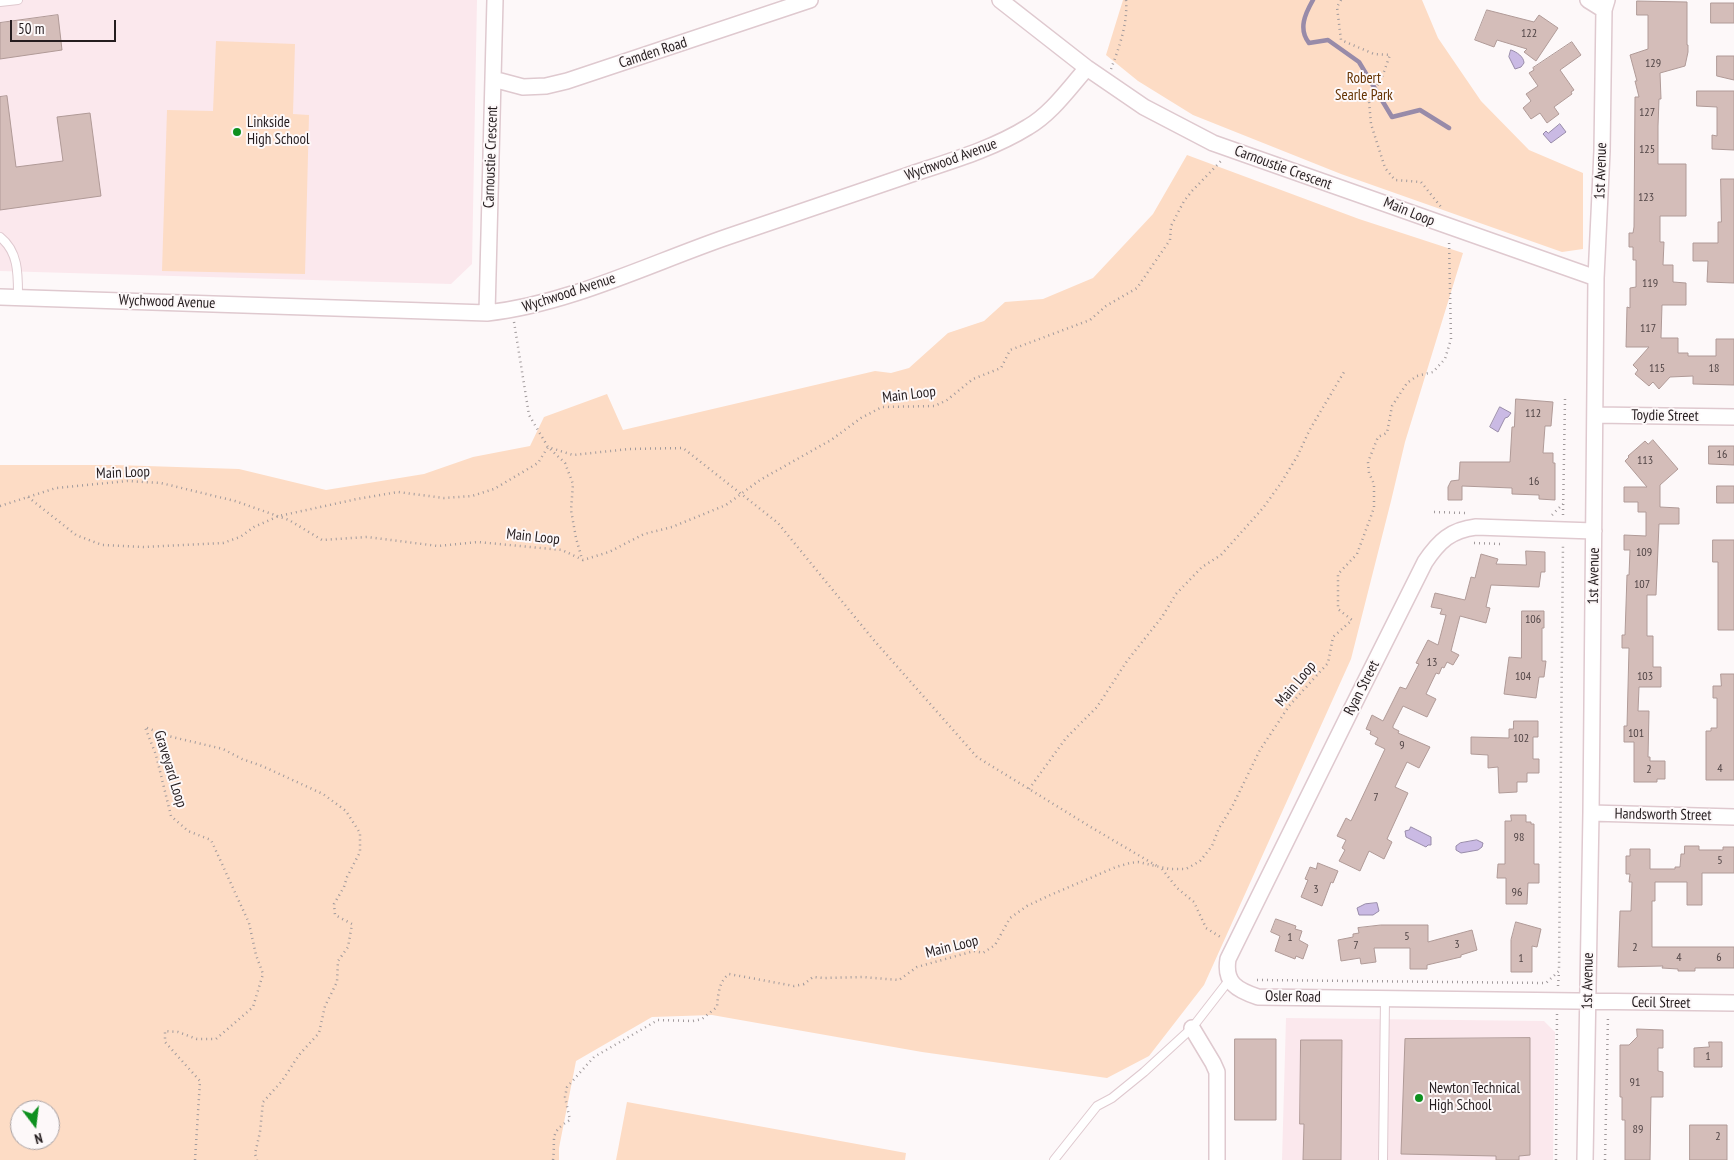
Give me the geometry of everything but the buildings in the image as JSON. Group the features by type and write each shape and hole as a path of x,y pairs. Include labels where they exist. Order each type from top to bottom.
{"street":[{"name":"Carnoustie Crescent","path":"487,313 494,0"},
{"name":"Camden Road","path":"493,79 523,86 546,86 567,81 810,0"},
{"name":"Carnoustie Crescent","path":"1000,0 1087,68 1144,107 1213,143 1447,233 1596,278"},
{"name":"1st Avenue","path":"1585,1160 1591,813 1596,278 1602,151 1605,5 1588,0"},
{"name":"Wychwood Avenue","path":"0,297 487,313 512,310 556,300 726,237 948,162 1006,140 1030,126 1048,112 1087,68"},
{"name":"Toydie Street","path":"1595,416 1734,418"},
{"name":"Ryan Street","path":"1230,979 1227,967 1228,958 1352,708 1426,562 1434,550 1445,538 1470,528 1594,531"},
{"name":"Handsworth Street","path":"1591,813 1734,817"},
{"name":"Osler Road","path":"1230,979 1239,990 1258,997 1588,1002"},
{"name":"Cecil Street","path":"1588,1002 1734,1003"},
{"path":"1192,1028 1217,1072 1218,1160"}],"lane":[{"path":"0,2 18,0"},
{"path":"0,237 15,257 18,270 18,298"},
{"path":"1054,1160 1097,1106 1112,1098 1144,1072 1192,1028 1230,979"},
{"path":"1383,1160 1385,999"}],"path":[{"path":"1110,84 1110,71 1117,54 1127,12 1126,0"},
{"path":"1342,0 1337,8 1341,40 1374,54 1390,56 1382,77 1368,101 1371,124 1385,168 1395,180 1421,182 1443,210 1447,233"},
{"name":"Main Loop","path":"0,506 56,488 128,481 161,483 235,501 279,516 322,540 367,536 438,546 478,542 562,550 583,560 609,552 644,534 672,527 726,505 760,480 831,440 861,418 882,407 935,406 948,400 973,379 1001,368 1010,350 1090,320 1106,306 1137,288 1170,240 1171,226 1184,201 1223,159"},
{"name":"Main Loop","path":"553,1160 555,1132 559,1126 570,1120 565,1098 567,1087 594,1058 658,1020 693,1021 702,1018 717,1007 718,994 723,978 729,974 794,986 804,984 813,977 862,977 899,980 917,967 974,951 983,953 995,945 1010,918 1028,906 1116,868 1138,862 1160,868 1186,869 1200,861 1212,846 1219,828 1232,807 1260,750 1289,706 1328,662 1333,637 1352,620 1338,609 1338,574 1357,554 1374,508 1374,484 1369,473 1368,462 1378,437 1387,433 1392,406 1397,397 1407,383 1417,376 1433,372 1445,359 1451,339 1447,233"},
{"path":"512,310 529,415 548,447 565,463 573,484 571,510 576,538 583,560"},
{"path":"1029,789 1066,738 1097,707 1127,661 1162,617 1176,594 1202,567 1221,555 1267,502 1298,455 1309,430 1344,372"},
{"path":"1250,980 1546,983 1558,971 1565,399"},
{"path":"548,447 574,455 629,449 683,448 778,523 872,638 977,757 1160,868 1176,888 1194,902 1206,928 1235,945"},
{"path":"28,496 76,535 102,546 145,547 223,543 240,537 254,527 279,516 398,492 444,498 472,496 494,489 538,463 548,447"},
{"path":"1552,515 1564,503"},
{"path":"1466,543 1505,544"},
{"name":"Graveyard Loop","path":"195,1160 200,1081 165,1042 165,1031 178,1032 197,1040 216,1039 253,1007 263,974 256,955 249,923 211,840 188,831 171,816 156,755 146,727 168,736 223,749 322,794 346,811 360,833 360,852 347,877 344,888 334,904 335,915 352,924 348,947 338,961 337,982 325,1006 319,1033 299,1055 282,1081 263,1102 256,1154 257,1160"},
{"path":"1556,1160 1558,1002"},
{"path":"1605,1160 1608,1002"}],"shaded area":[{"name":"Linkside High School","path":"0,0 477,0 472,264 451,284 0,271"},
{"path":"1511,50 1518,53 1523,59 1524,63 1521,67 1515,69 1509,57"},
{"path":"1560,124 1566,132 1551,143 1543,134 1546,131 1548,133"},
{"path":"1500,407 1511,413 1505,418 1498,432 1490,427"},
{"path":"1411,827 1431,837 1431,845 1426,847 1406,837 1405,831"},
{"path":"1477,840 1483,843 1482,847 1478,850 1461,853 1456,850 1456,846 1460,843"},
{"path":"1377,903 1379,911 1373,915 1359,915 1357,908 1365,904"},
{"name":"Newton Technical High School","path":"1286,1018 1544,1021 1555,1032 1553,1160 1282,1160"}],"green space":[{"name":"Robert Searle Park","path":"1123,0 1422,0 1438,38 1481,101 1529,150 1583,173 1583,249 1562,252 1341,174 1193,115 1138,81 1106,55"},
{"path":"216,41 295,44 293,114 309,115 305,274 162,271 167,110 213,111"},
{"path":"1187,155 1359,219 1463,253 1405,442 1351,659 1204,985 1149,1056 1107,1078 922,1052 712,1015 652,1017 576,1061 559,1148 559,1160 0,1160 0,465 115,465 239,469 326,490 424,474 473,457 530,446 544,417 607,394 623,430 875,371 891,373 909,368 948,333 984,321 1005,302 1043,299 1093,278 1153,214"},
{"path":"627,1102 906,1153 905,1160 616,1160"}],"waterway":[{"path":"1313,0 1305,16 1303,27 1309,43 1328,40 1359,62 1392,117 1420,110 1449,128"}],"place":[{"name":"Linkside High School","path":"237,132"},
{"name":"Newton Technical High School","path":"1419,1098"}]}
